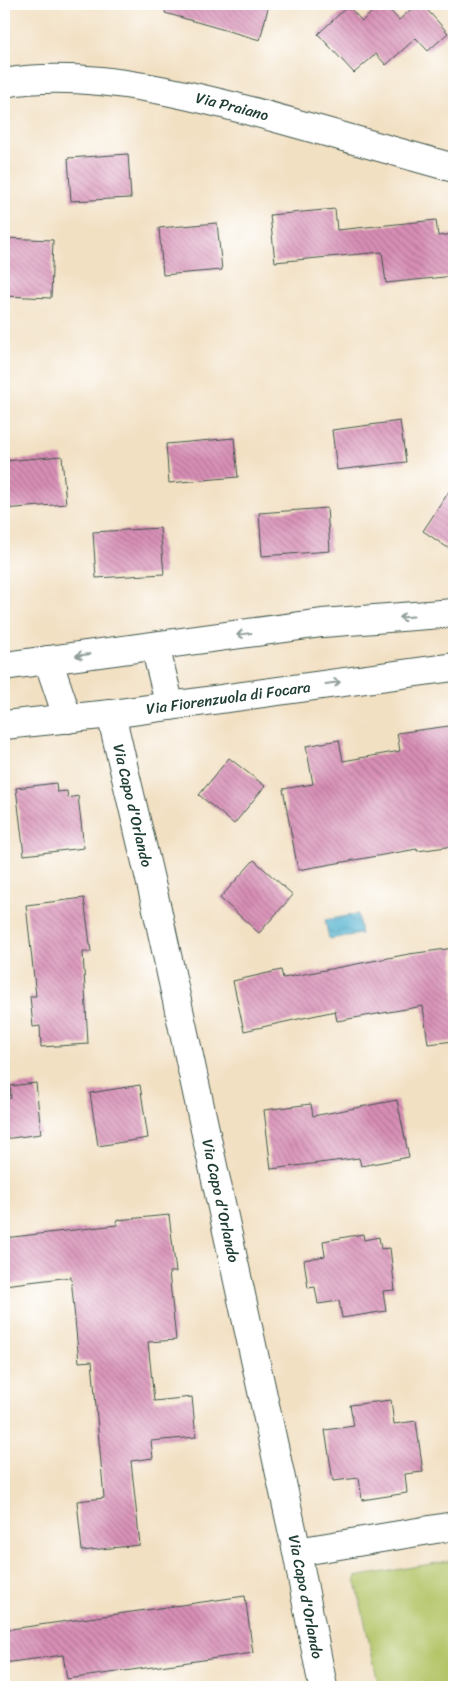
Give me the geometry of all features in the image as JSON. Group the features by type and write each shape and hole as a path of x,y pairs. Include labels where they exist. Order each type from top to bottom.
{"street":[{"name":"Via Praiano","path":"4,83 54,79 158,90 210,100 454,168"},
{"path":"4,666 322,623 454,613"},
{"path":"155,646 170,706"},
{"path":"48,660 68,719"},
{"name":"Via Fiorenzuola di Focara","path":"4,725 112,714 454,667"},
{"name":"Via Capo d'Orlando","path":"112,714 158,909 297,1552 323,1687"},
{"path":"297,1552 454,1526"}],"green space":[{"path":"454,1560 454,1687 379,1687 355,1577"}],"water":[{"path":"358,914 361,934 329,939 325,920"}],"building":[{"path":"166,4 269,4 260,40 165,13"},
{"path":"381,4 384,4 399,20 417,4 422,4 448,33 428,51 416,38 386,65 376,54 354,73 318,34 348,6 362,21"},
{"path":"128,154 131,198 71,201 68,158"},
{"path":"335,209 337,230 436,220 438,236 454,234 454,276 386,283 382,252 275,262 270,215"},
{"path":"217,223 222,270 163,275 159,228"},
{"path":"4,238 53,240 51,298 4,296"},
{"path":"400,421 406,462 337,470 332,430"},
{"path":"234,438 238,477 169,483 166,444"},
{"path":"62,456 66,504 4,509 4,461"},
{"path":"454,484 454,552 423,531"},
{"path":"327,508 330,551 262,556 259,513"},
{"path":"160,528 164,574 96,578 93,532"},
{"path":"449,726 454,761 454,846 417,851 417,849 298,870 283,789 313,784 306,746 339,740 343,761 400,751 397,733"},
{"path":"229,758 265,786 234,824 199,795"},
{"path":"56,783 57,792 67,791 68,798 78,796 84,848 24,855 16,788"},
{"path":"254,860 293,895 259,933 220,898"},
{"path":"84,898 91,952 83,952 88,1044 41,1047 40,1026 33,1027 30,996 36,996 26,905"},
{"path":"454,948 454,1041 428,1044 423,1006 337,1021 335,1011 244,1031 233,981 281,970 283,978 409,954"},
{"path":"36,1083 41,1134 4,1139 4,1099 11,1098 10,1086"},
{"path":"140,1085 148,1138 98,1146 90,1093"},
{"path":"397,1100 409,1157 361,1166 359,1158 271,1169 264,1110 311,1104 313,1116"},
{"path":"169,1215 176,1272 169,1272 176,1340 148,1342 154,1401 192,1397 196,1437 151,1441 153,1458 131,1461 140,1545 82,1551 77,1501 104,1498 92,1361 79,1362 71,1277 4,1285 4,1238 117,1225 117,1220"},
{"path":"363,1234 364,1240 379,1237 381,1249 390,1248 395,1290 383,1291 386,1311 342,1318 339,1301 318,1304 315,1287 308,1288 304,1260 325,1256 323,1241"},
{"path":"391,1400 394,1424 416,1421 423,1472 405,1474 407,1493 362,1500 359,1478 333,1481 325,1430 354,1426 350,1405"},
{"path":"245,1596 253,1653 67,1679 63,1655 4,1663 4,1630"}]}
